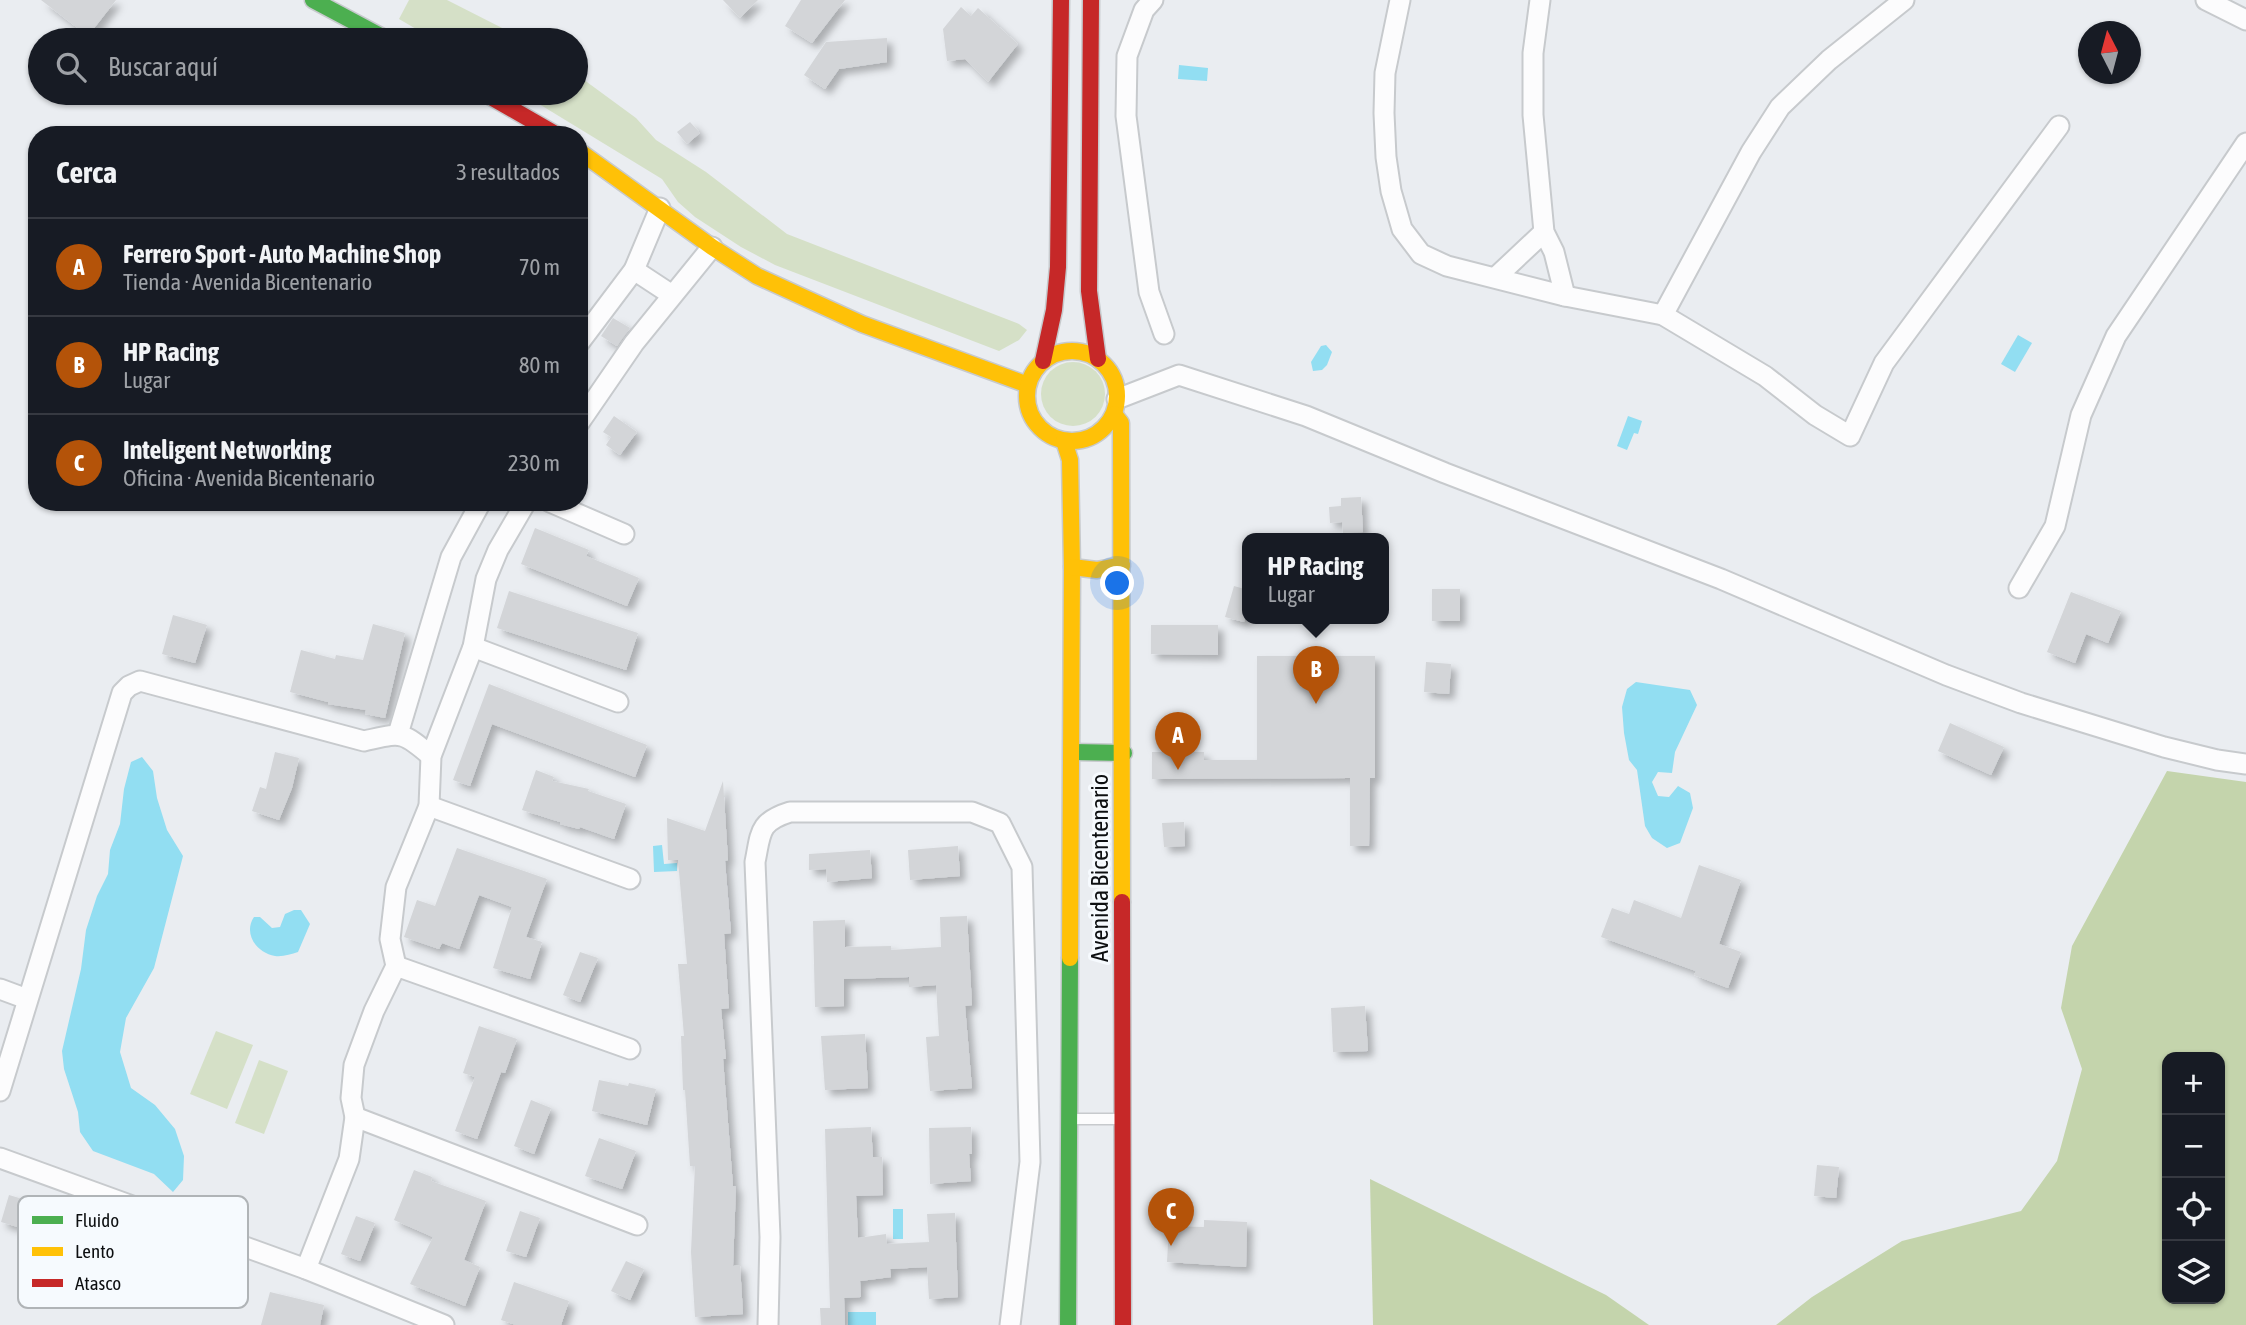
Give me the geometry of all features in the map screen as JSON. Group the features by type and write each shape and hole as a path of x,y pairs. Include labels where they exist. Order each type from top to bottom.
{"street":[{"path":"313,0 366,28"},
{"path":"1043,360 1054,310 1058,268 1061,0"},
{"path":"1091,0 1089,291 1098,359"},
{"path":"1153,0 1143,10 1127,56 1126,116 1149,292 1164,334"},
{"path":"1400,0 1385,73 1384,113 1391,191 1402,229 1421,254 1447,266 1565,296 1663,315 1765,376 1815,415 1850,436 1884,363 2059,126"},
{"path":"1540,0 1532,53 1533,115 1544,232 1554,252 1565,296"},
{"path":"1663,315 1751,152 1780,107 1829,60 1904,0"},
{"path":"2206,0 2246,20"},
{"path":"505,105 541,126"},
{"path":"2019,588 2055,526 2081,415 2116,336 2246,143"},
{"path":"588,157 712,247 757,276 862,324 1028,385"},
{"path":"588,331 634,271 660,208"},
{"path":"1496,277 1544,232"},
{"path":"588,410 634,342 712,247"},
{"path":"634,271 672,295"},
{"path":"1056,353 1085,353 1098,359 1109,370 1116,384 1115,406 1105,426 1094,436 1079,441 1064,441 1044,431 1030,414 1026,400 1033,371 1043,360 1056,353"},
{"path":"1115,406 1179,375 1306,416 1457,478 1721,579 1946,675 2008,698 2164,747 2246,764"},
{"name":"Avenida Bicentenario","path":"1115,406 1121,423 1124,754 1121,1119 1123,1325"},
{"name":"Avenida Bicentenario","path":"1064,441 1070,460 1073,752 1068,1325"},
{"path":"398,734 451,556 476,511"},
{"path":"306,1269 349,1158 355,1117 351,1098 354,1065 374,1011 396,966 390,939 396,887 429,806 431,756 473,648 486,579 498,550 521,511"},
{"path":"571,511 624,534"},
{"path":"1072,567 1083,571 1105,571 1122,565"},
{"path":"473,648 618,702"},
{"path":"0,1091 122,692 129,686 140,681 365,741 398,734 415,742 431,756"},
{"path":"1073,752 1124,754"},
{"path":"429,806 630,879"},
{"path":"768,1325 770,1237 755,862 761,828 774,817 790,812 972,812 1000,823 1022,867 1030,1162 1010,1325"},
{"path":"396,966 630,1049"},
{"path":"0,989 27,999"},
{"path":"355,1117 637,1225"},
{"path":"0,1158 105,1196"},
{"path":"248,1248 444,1325"}],"lane":[{"path":"1068,1119 1121,1119"}],"green space":[{"path":"409,0 447,0 502,28 414,28 399,19"},
{"path":"588,83 636,118 656,140 706,172 787,234 1019,324 1027,330 1019,340 999,351 775,265 695,217 678,202 662,179 588,134 588,126 575,126 541,105 588,105"},
{"path":"1073,362 1091,368 1099,376 1105,394 1099,412 1091,420 1073,426 1055,420 1047,412 1041,394 1047,376 1055,368"},
{"path":"2167,771 2246,782 2246,1325 1776,1325 1812,1297 1902,1241 2021,1211 2057,1161 2082,1069 2061,1008 2072,946"},
{"path":"216,1031 253,1045 227,1109 190,1094"},
{"path":"259,1060 288,1071 264,1134 235,1123"},
{"path":"1370,1179 1606,1295 1649,1325 1373,1325"}],"water":[{"path":"1179,65 1208,68 1207,81 1178,79"},
{"path":"2018,335 2032,343 2015,372 2001,364"},
{"path":"1326,345 1332,352 1327,365 1322,370 1313,371 1311,362 1321,346"},
{"path":"1628,416 1642,421 1638,434 1634,433 1627,450 1617,446"},
{"path":"1636,682 1690,690 1697,705 1675,752 1672,773 1658,772 1652,782 1658,796 1669,797 1678,786 1690,793 1693,808 1680,843 1667,848 1652,838 1645,826 1637,770 1629,760 1622,707 1627,689"},
{"path":"142,757 153,771 157,798 167,830 183,856 154,968 126,1018 120,1052 131,1088 155,1105 175,1129 184,1156 183,1180 173,1192 154,1174 93,1151 80,1132 78,1112 64,1069 62,1051 81,969 86,930 97,896 108,874 110,850 120,824 124,789 131,762"},
{"path":"662,845 664,864 677,863 677,871 654,872 653,846"},
{"path":"301,910 310,924 298,952 275,956 257,947 250,929 254,917 260,917 272,928 280,927 285,914"},
{"path":"893,1209 903,1209 903,1239 893,1239"},
{"path":"848,1312 876,1312 876,1325 848,1325"}],"building":[{"path":"41,0 116,0 94,28 78,28"},
{"path":"723,0 758,0 740,18"},
{"path":"801,0 845,0 812,43 785,26"},
{"path":"961,7 971,16 978,8 1018,44 988,82 965,59 947,61 943,29"},
{"path":"887,38 887,62 839,69 825,89 804,75 826,42"},
{"path":"690,122 700,133 687,144 677,132"},
{"path":"613,318 630,328 617,346 601,336"},
{"path":"614,416 637,432 620,455 606,445 611,437 603,432"},
{"path":"1361,497 1363,532 1343,533 1342,522 1330,523 1329,507 1341,506 1341,498"},
{"path":"535,528 589,550 586,556 639,578 627,606 521,564"},
{"path":"1234,586 1242,588 1242,621 1225,617"},
{"path":"1432,589 1460,589 1460,621 1432,621"},
{"path":"509,591 638,633 626,670 497,628"},
{"path":"2071,592 2121,611 2108,643 2086,634 2075,663 2047,652"},
{"path":"173,615 207,625 195,663 162,654"},
{"path":"373,624 405,633 385,718 365,714 366,710 328,704 290,692 301,650 335,659 336,655 363,660"},
{"path":"1151,625 1218,625 1218,655 1151,654"},
{"path":"1257,656 1375,656 1375,778 1370,778 1369,846 1350,846 1350,778 1152,779 1152,752 1204,752 1204,760 1257,760"},
{"path":"1426,662 1451,664 1449,694 1424,692"},
{"path":"489,684 647,745 635,777 492,724 470,786 453,780"},
{"path":"1950,723 2004,747 1991,775 1938,751"},
{"path":"275,752 299,758 292,788 279,820 252,811 260,787 266,789"},
{"path":"536,770 554,777 552,781 589,789 588,791 626,804 614,839 522,810"},
{"path":"723,781 728,860 725,861 731,933 724,934 729,1008 721,1009 733,1186 736,1186 733,1266 740,1265 743,1314 695,1317 691,1252 695,1166 690,1166 683,1090 681,1036 684,1036 678,964 687,964 678,860 668,860 667,818 705,831"},
{"path":"1184,822 1185,846 1164,847 1162,823"},
{"path":"958,846 960,876 910,880 908,850"},
{"path":"457,848 547,879 526,937 542,942 530,979 493,968 512,907 479,895 459,949 442,943 439,949 404,937 417,900 435,906"},
{"path":"870,850 872,878 827,882 826,869 809,870 809,854"},
{"path":"1699,865 1741,880 1719,944 1741,952 1728,988 1694,975 1696,971 1601,937 1612,908 1629,914 1634,900 1681,918"},
{"path":"967,916 972,1005 965,1006 972,1088 930,1091 926,1037 939,1036 936,985 909,987 909,977 844,979 844,1006 815,1007 813,921 845,920 845,947 891,946 891,950 941,947 940,917"},
{"path":"580,952 598,958 580,1002 563,995"},
{"path":"1365,1006 1368,1051 1333,1052 1331,1008"},
{"path":"479,1026 517,1039 505,1073 501,1072 477,1139 455,1131 475,1077 463,1073"},
{"path":"865,1034 868,1088 825,1090 821,1036"},
{"path":"599,1080 656,1089 647,1125 592,1111"},
{"path":"531,1100 551,1108 534,1154 514,1146"},
{"path":"871,1127 873,1157 882,1157 883,1195 856,1196 858,1238 886,1234 887,1244 929,1242 927,1214 955,1213 958,1297 929,1299 927,1267 890,1269 891,1277 860,1281 861,1297 844,1298 845,1325 821,1325 820,1308 830,1308 825,1129"},
{"path":"971,1127 971,1181 930,1184 929,1128"},
{"path":"599,1138 636,1151 622,1189 585,1176"},
{"path":"1817,1165 1839,1167 1836,1198 1814,1196"},
{"path":"414,1170 432,1177 431,1181 486,1201 464,1260 480,1267 465,1306 410,1284 433,1237 394,1220"},
{"path":"9,1195 18,1198 18,1227 1,1222"},
{"path":"520,1211 540,1218 526,1257 506,1251"},
{"path":"356,1216 375,1223 360,1261 341,1254"},
{"path":"1204,1220 1247,1222 1246,1267 1167,1262 1169,1226 1204,1227"},
{"path":"626,1261 644,1269 630,1300 611,1291"},
{"path":"514,1282 569,1301 561,1325 516,1325 501,1320"},
{"path":"270,1292 324,1305 320,1325 261,1325"}],"traffic: fast":[{"path":"313,0 366,28"},
{"path":"1073,752 1124,753"},
{"path":"1068,1325 1070,958"}],"traffic: slow":[{"path":"588,157 757,276 862,324 1028,385"},
{"path":"1072,351 1089,354 1104,364 1114,379 1117,396 1114,413 1104,428 1089,438 1072,441 1055,438 1040,428 1030,413 1027,396 1030,379 1040,364 1055,354 1072,351"},
{"path":"1114,414 1121,423 1122,902"},
{"path":"1064,441 1070,460 1072,567 1070,958"},
{"path":"1072,567 1097,570 1122,565"}],"traffic: jam":[{"path":"1043,361 1054,310 1058,267 1061,0"},
{"path":"1091,0 1089,291 1098,359"},
{"path":"505,105 541,126"},
{"path":"1122,902 1123,1325"}],"place":[{"name":"HP Racing","path":"1316,704"},
{"name":"Ferrero Sport - Auto Machine Shop","path":"1178,770"},
{"name":"Inteligent Networking","path":"1171,1246"}]}
